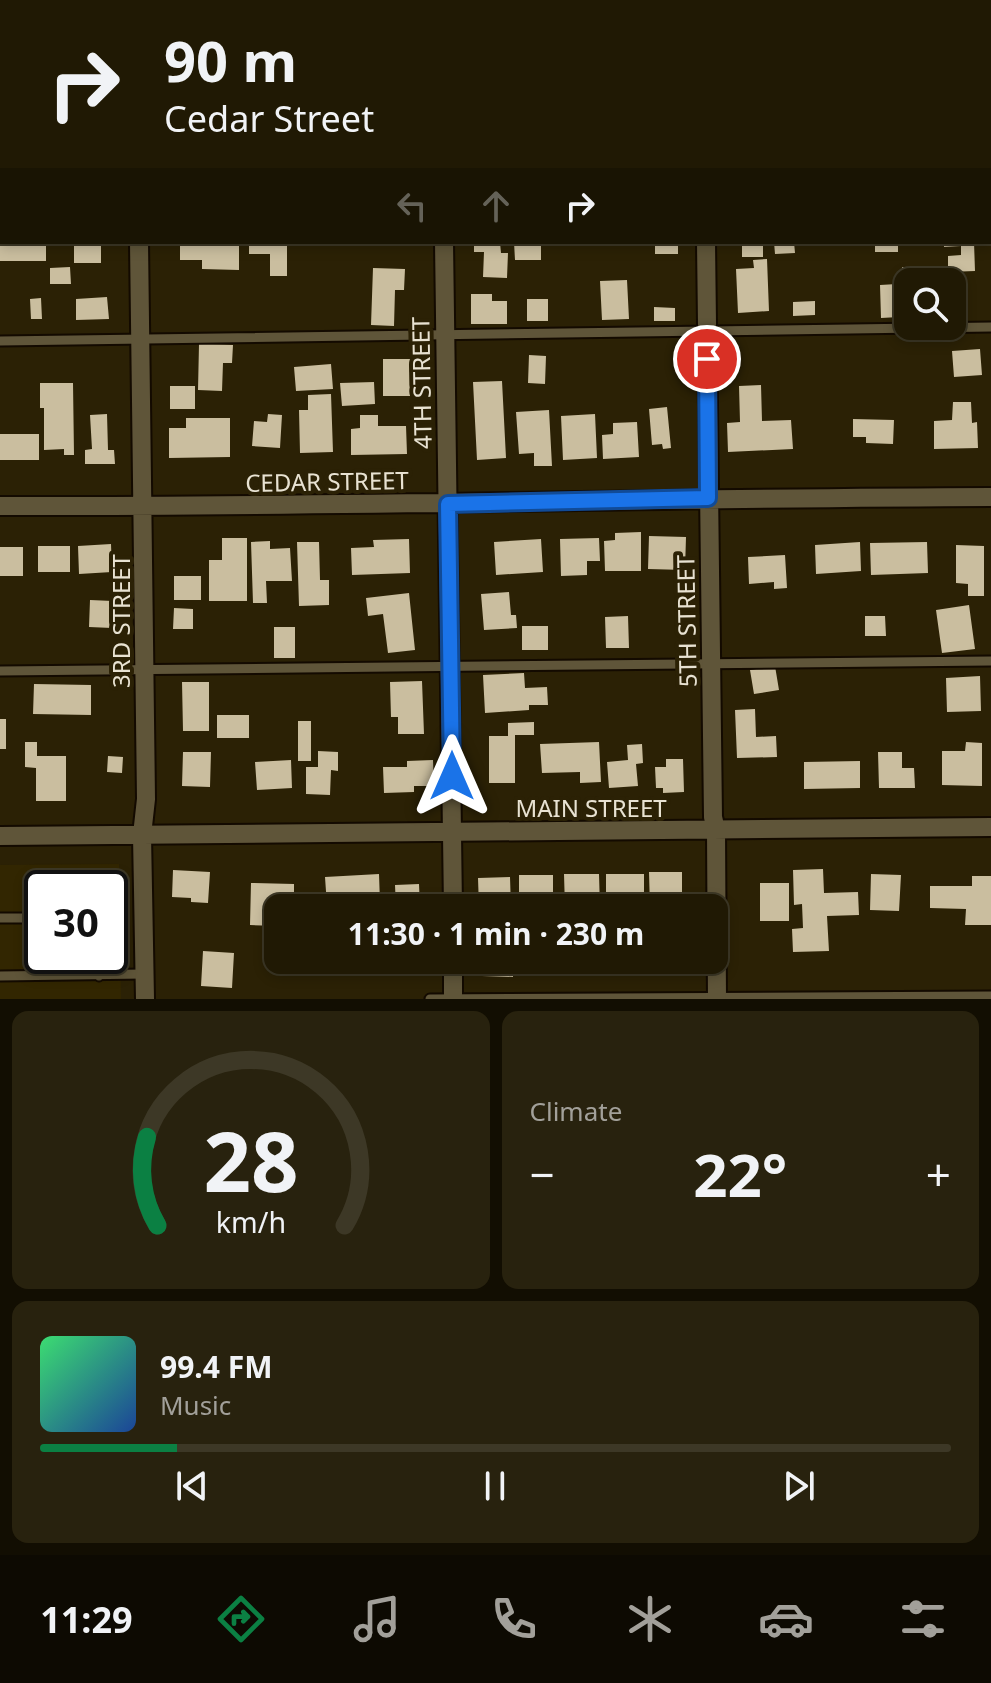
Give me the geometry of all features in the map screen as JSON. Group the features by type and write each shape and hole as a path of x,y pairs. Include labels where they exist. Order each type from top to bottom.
{"street":[{"name":"3RD STREET","path":"139,244 145,670 146,799 142,835 145,999"},
{"name":"4TH STREET","path":"444,244 453,894"},
{"name":"5TH STREET","path":"706,244 717,998"},
{"name":"CEDAR STREET","path":"0,506 991,497"},
{"name":"MAIN STREET","path":"0,836 991,827"},
{"path":"453,974 453,999"}],"lane":[{"path":"0,341 991,327"},
{"path":"0,671 991,661"},
{"path":"0,918 24,918"},
{"path":"0,976 144,974"},
{"path":"430,999 991,996"}],"shaded area":[{"path":"119,864 119,870 24,870 24,974 121,974 121,999 0,999 0,865"}],"building":[{"path":"0,244 46,244 46,261 0,261"},
{"path":"74,244 101,244 101,263 74,263"},
{"path":"180,244 239,244 239,270 202,269 202,260 180,260"},
{"path":"249,244 287,244 287,276 270,276 270,254 249,254"},
{"path":"474,244 500,244 501,253 508,253 507,278 483,277 484,252 474,252"},
{"path":"514,244 541,244 541,260 515,260"},
{"path":"655,244 678,244 678,254 655,254"},
{"path":"742,244 763,244 763,257 742,257"},
{"path":"774,244 794,244 795,253 775,254"},
{"path":"875,244 898,244 898,252 875,252"},
{"path":"944,244 974,244 975,271 948,268 948,256 961,255 961,246 944,247"},
{"path":"767,259 769,311 738,313 736,269 754,268 753,260"},
{"path":"70,267 71,284 50,284 50,268"},
{"path":"373,268 405,269 404,290 395,290 394,326 371,325"},
{"path":"627,280 629,319 602,320 600,281"},
{"path":"894,284 894,317 881,318 880,285"},
{"path":"471,294 492,294 492,301 507,301 507,324 471,324"},
{"path":"107,297 109,319 76,320 76,299"},
{"path":"41,298 42,319 31,319 30,299"},
{"path":"527,299 548,299 548,321 527,321"},
{"path":"815,301 815,315 793,316 793,302"},
{"path":"654,307 675,308 675,321 654,321"},
{"path":"199,344 233,345 232,363 223,363 222,391 198,390"},
{"path":"980,349 982,375 954,377 952,351"},
{"path":"529,355 546,356 545,384 528,383"},
{"path":"383,359 411,359 410,396 383,396"},
{"path":"331,364 333,389 296,391 294,367"},
{"path":"502,381 506,458 477,460 473,382"},
{"path":"374,382 375,404 342,406 340,383"},
{"path":"40,383 73,383 74,455 64,455 64,449 44,450 44,408 40,408"},
{"path":"761,385 762,421 791,420 793,449 728,452 727,423 740,422 739,386"},
{"path":"170,386 195,386 195,409 170,409"},
{"path":"331,394 333,452 300,453 299,410 308,410 308,395"},
{"path":"953,402 971,402 972,423 977,422 978,448 934,449 934,421 952,420"},
{"path":"667,407 671,448 663,449 662,444 652,445 649,409"},
{"path":"549,410 552,466 534,466 534,453 519,454 516,412"},
{"path":"107,414 108,450 114,450 115,464 85,464 85,450 92,449 90,415"},
{"path":"268,414 282,415 280,448 252,446 254,421 267,422"},
{"path":"595,414 597,458 563,460 561,416"},
{"path":"360,415 378,415 378,426 406,426 407,454 351,455 351,429 360,428"},
{"path":"186,418 230,418 230,457 169,458 169,428 186,428"},
{"path":"853,419 894,420 893,444 866,443 866,437 853,437"},
{"path":"637,422 639,457 603,459 602,435 613,434 613,423"},
{"path":"0,434 39,434 39,460 0,460"},
{"path":"641,532 641,571 605,571 604,541 615,540 615,533"},
{"path":"649,536 686,537 685,570 648,569"},
{"path":"222,538 247,538 247,601 209,601 209,560 222,560"},
{"path":"599,538 600,561 587,561 587,575 561,576 560,539"},
{"path":"409,539 410,573 352,575 351,548 374,547 373,540"},
{"path":"541,539 543,572 496,575 494,542"},
{"path":"270,541 270,549 290,548 292,581 266,581 267,603 253,603 251,542"},
{"path":"297,542 319,542 320,580 329,580 329,605 299,606"},
{"path":"860,542 861,571 816,574 815,545"},
{"path":"927,542 928,573 871,575 870,543"},
{"path":"111,544 112,572 79,574 78,546"},
{"path":"956,545 984,546 984,596 968,596 968,584 956,583"},
{"path":"38,546 70,546 70,572 38,572"},
{"path":"0,547 23,547 23,576 0,576"},
{"path":"785,555 787,588 774,589 774,582 749,584 748,557"},
{"path":"174,576 201,576 201,600 174,600"},
{"path":"509,592 511,615 516,615 517,628 484,630 481,594"},
{"path":"409,593 415,650 388,653 383,614 368,616 366,598"},
{"path":"90,600 113,601 112,628 89,627"},
{"path":"969,605 975,649 942,653 936,610"},
{"path":"174,608 193,609 193,629 173,629"},
{"path":"628,616 629,648 606,648 605,617"},
{"path":"865,616 885,616 886,636 865,636"},
{"path":"522,626 548,626 548,650 522,650"},
{"path":"274,627 295,627 295,658 274,658"},
{"path":"775,666 779,690 754,694 750,670"},
{"path":"524,673 525,688 547,687 548,705 529,705 529,710 485,713 483,675"},
{"path":"980,676 981,711 947,712 946,678"},
{"path":"422,681 424,734 398,734 398,717 391,717 390,682"},
{"path":"182,682 209,682 209,731 183,731"},
{"path":"34,684 91,685 91,715 33,714"},
{"path":"755,709 756,737 776,736 777,757 737,758 735,710"},
{"path":"217,715 249,715 249,738 217,738"},
{"path":"0,719 6,719 6,749 0,749"},
{"path":"298,721 311,721 311,761 298,761"},
{"path":"534,722 534,735 515,735 515,783 489,783 489,736 508,736 508,723"},
{"path":"25,742 37,742 37,756 66,756 66,801 36,801 36,768 25,767"},
{"path":"599,742 601,782 580,783 580,772 542,773 540,744"},
{"path":"966,742 982,743 982,786 942,785 942,751 965,751"},
{"path":"642,744 643,763 636,764 638,786 609,788 607,762 628,760 627,745"},
{"path":"318,751 338,752 338,771 331,770 330,795 306,794 306,767 318,767"},
{"path":"183,752 211,752 210,787 182,786"},
{"path":"878,752 902,752 902,768 914,768 915,788 879,788"},
{"path":"108,756 123,757 122,773 107,772"},
{"path":"666,759 683,759 684,792 663,793 663,788 656,788 655,767 666,767"},
{"path":"291,760 292,788 257,790 255,762"},
{"path":"433,760 434,786 414,786 414,792 384,793 383,767 407,767 407,761"},
{"path":"860,761 860,788 804,789 804,762"},
{"path":"823,869 824,893 858,892 859,915 827,916 829,951 793,952 792,929 803,928 802,904 794,905 793,870"},
{"path":"173,870 210,872 208,903 172,897"},
{"path":"649,872 682,872 682,894 650,894"},
{"path":"379,874 380,894 326,894 325,877"},
{"path":"564,874 599,874 600,894 565,894"},
{"path":"606,874 644,874 644,894 606,894"},
{"path":"871,874 901,875 899,911 870,910"},
{"path":"519,875 553,875 553,894 519,894"},
{"path":"972,876 991,876 991,925 965,925 966,909 930,908 930,886 972,886"},
{"path":"510,877 511,894 479,894 478,878"},
{"path":"251,883 294,884 294,894 264,894 264,926 250,925"},
{"path":"760,883 789,883 789,921 760,921"},
{"path":"419,884 419,894 395,894 395,885"},
{"path":"203,951 234,953 232,988 201,986"},
{"path":"482,974 513,974 513,977"}],"route":[{"path":"452,776 448,504 708,498 707,359"}]}
